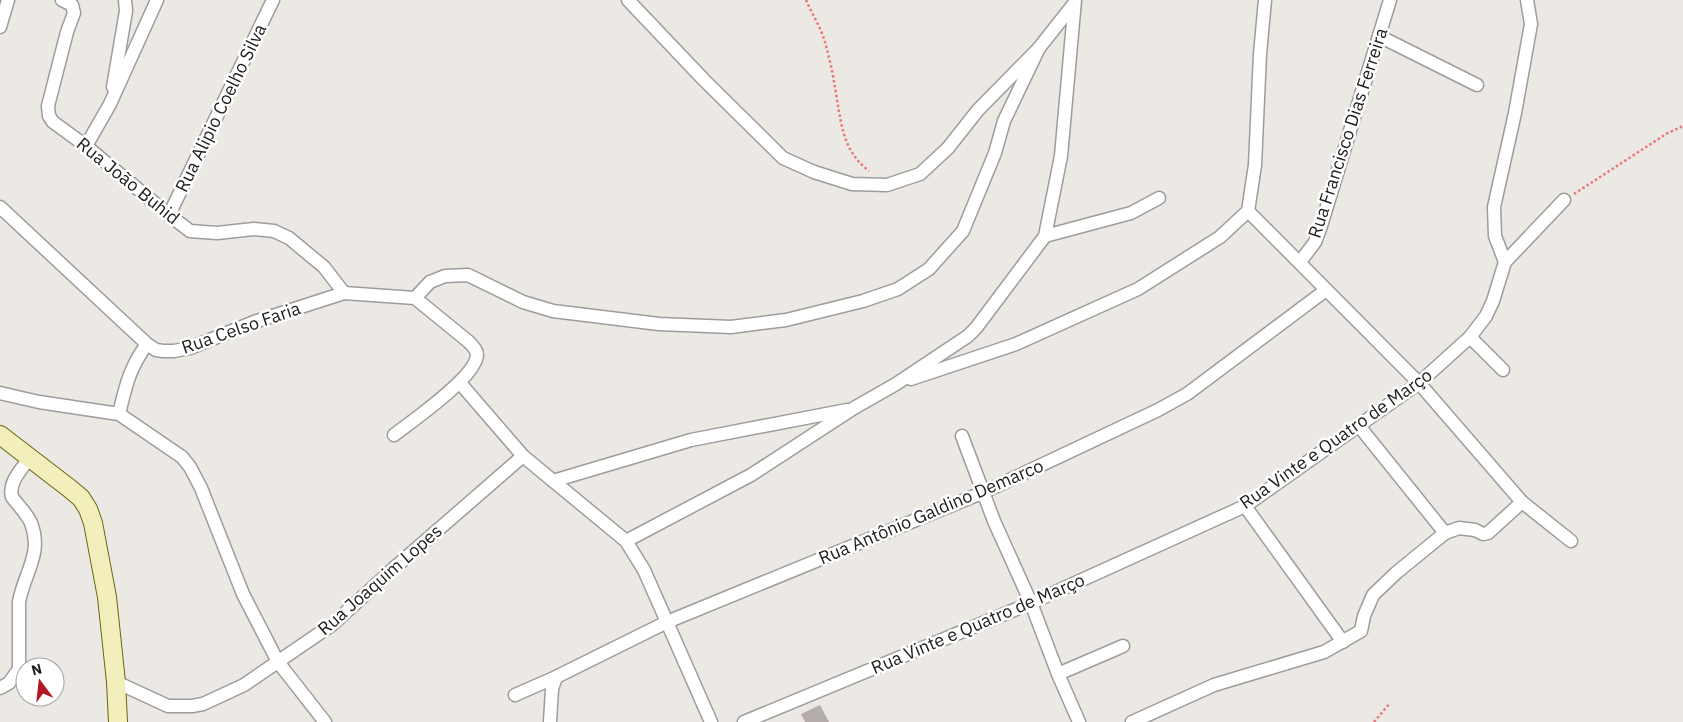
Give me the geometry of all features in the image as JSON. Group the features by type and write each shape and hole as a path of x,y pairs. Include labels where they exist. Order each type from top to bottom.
{"main road":[{"path":"0,435 81,498 88,509 107,597 116,682 118,722"}],"street":[{"path":"0,28 8,0"},
{"name":"Rua João Buhid","path":"62,0 72,5 74,12 48,106 49,116 53,122 86,146 190,231 216,234 254,229 274,231 289,238 324,267 344,293"},
{"path":"110,104 126,11 124,0"},
{"name":"Rua Alipio Coelho Silva","path":"169,215 273,0"},
{"path":"628,0 704,80 783,158 814,172 852,184 887,186 920,174 948,148 978,110 1039,48 1074,2"},
{"path":"896,384 1016,344 1138,289 1220,237 1248,211 1255,165 1260,54 1265,0"},
{"name":"Rua Francisco Dias Ferreira","path":"1300,262 1315,242 1320,229 1390,0"},
{"path":"1505,262 1495,236 1494,207 1515,113 1531,24 1527,0"},
{"path":"86,146 110,104 155,2"},
{"path":"626,541 751,475 854,408 896,384 968,336 976,328 1045,236 1061,156 1074,2"},
{"path":"1379,36 1477,85"},
{"path":"394,435 460,383 475,363 476,350 469,342 415,298 430,282 445,276 468,275 523,302 553,311 659,324 731,327 786,320 863,301 898,289 929,269 962,231 995,153 1004,121 1039,48"},
{"path":"1045,236 1131,213 1160,198"},
{"name":"Rua Vinte e Quatro de Março","path":"744,722 1031,603 1245,506 1419,383 1470,337 1486,316 1493,301 1505,262 1564,200"},
{"name":"Rua Celso Faria","path":"0,207 147,344 156,350 174,351 190,348 254,322 344,293 415,298"},
{"path":"1248,211 1419,383 1522,502 1571,541"},
{"name":"Rua Antônio Galdino Demarco","path":"515,695 556,677 667,622 984,492 1177,400 1326,290"},
{"path":"1470,337 1503,370"},
{"path":"119,414 135,360 147,344"},
{"path":"460,383 523,456 626,541 644,570 712,722"},
{"path":"0,393 39,402 119,414 182,457 190,467 201,488 243,594 278,662 325,722"},
{"path":"553,481 691,440 854,408"},
{"path":"1359,426 1445,533"},
{"path":"962,436 994,521 1031,603 1058,674 1079,722"},
{"name":"Rua Joaquim Lopes","path":"116,682 168,706 203,704 244,685 334,624 393,569 523,456"},
{"path":"0,688 9,682 19,669 19,602 21,591 35,554 31,522 12,497 11,492 13,481 30,457"},
{"path":"1132,722 1214,684 1324,652 1343,642 1361,631 1364,616 1373,594 1445,533 1459,528 1475,530 1483,534 1488,533 1522,502"},
{"path":"1245,506 1343,642"},
{"path":"1058,674 1123,646"},
{"path":"550,722 552,689 556,677"}],"path":[{"path":"806,0 825,41 835,88 839,120 847,146 863,167 887,186"},
{"path":"1564,200 1666,134 1683,126"},
{"path":"1374,722 1390,703"}],"building":[{"path":"820,705 829,722 805,722 801,714"}]}
